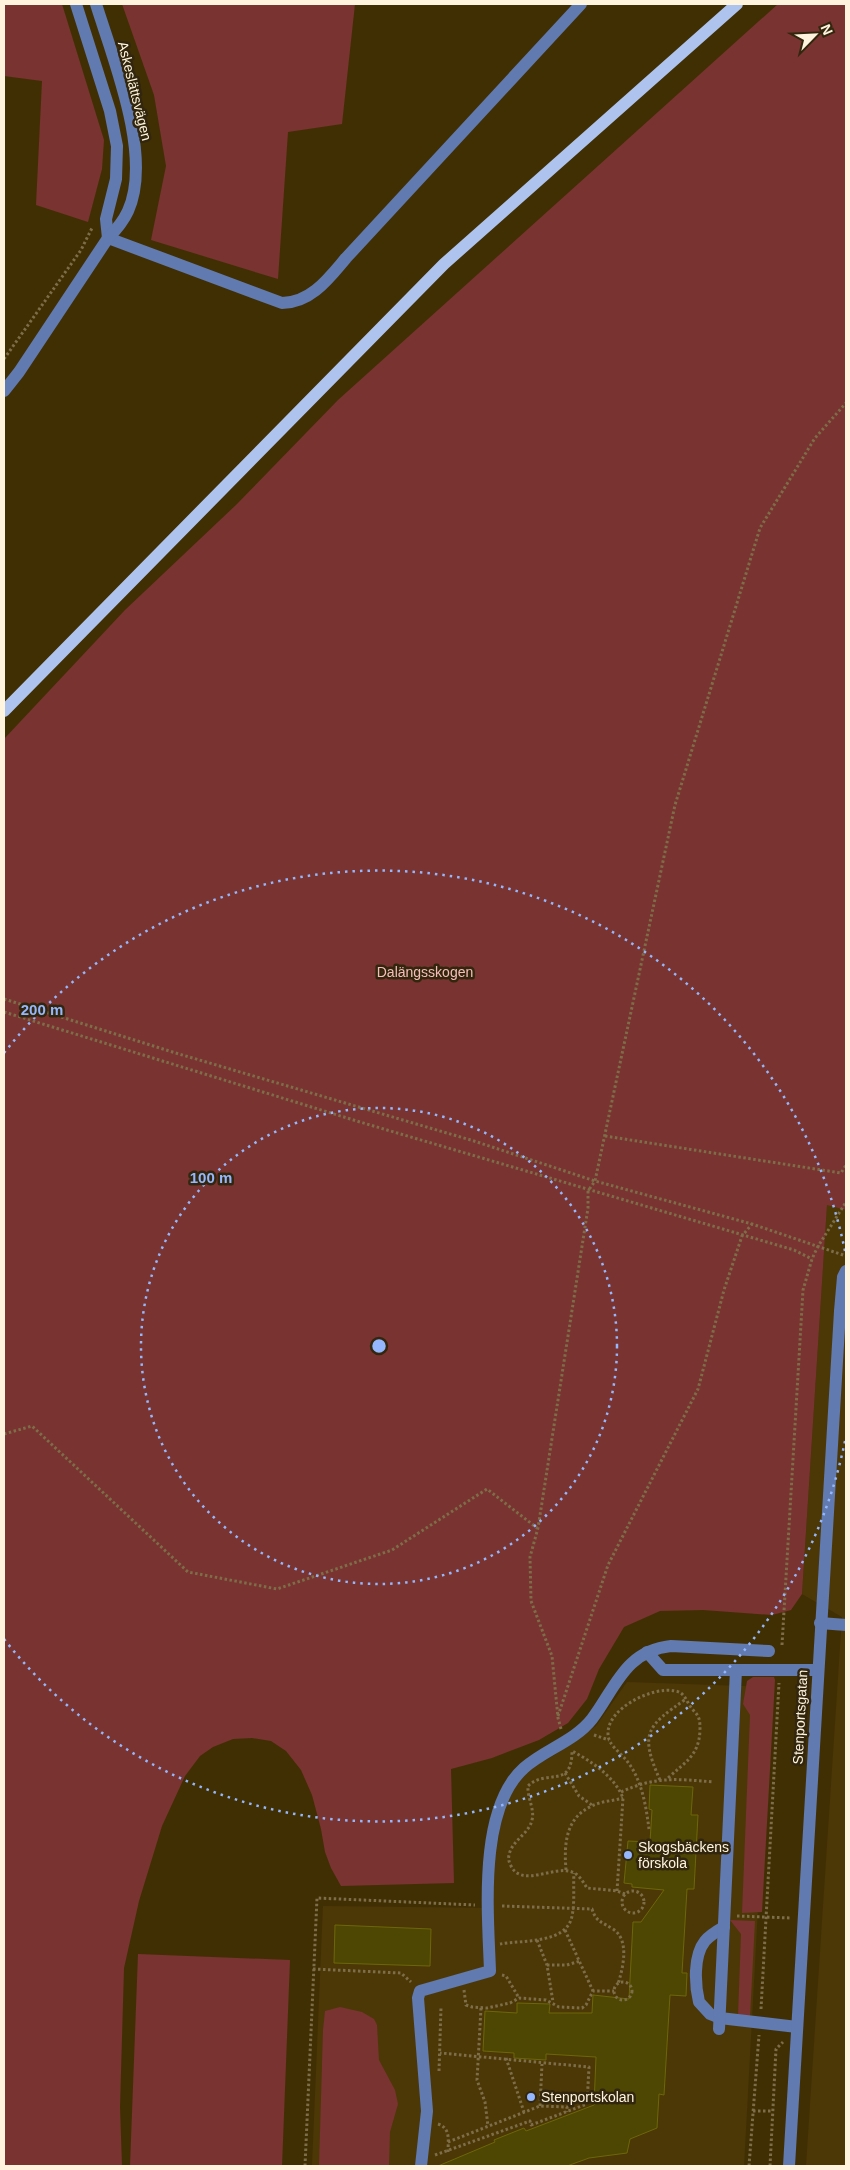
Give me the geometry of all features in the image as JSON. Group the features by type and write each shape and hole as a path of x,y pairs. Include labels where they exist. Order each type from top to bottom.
{"main road":[{"path":"4,711 444,264 737,4"}],"street":[{"name":"Askeslättsvägen","path":"76,4 110,112 117,146 116,179 106,219 108,238"},
{"name":"Askeslättsvägen","path":"4,391 19,372 108,238 120,226 129,210 134,187 135,152 132,126 96,4"},
{"path":"108,238 282,303 294,303 305,298 324,284 406,192 581,4"},
{"name":"Stenportsgatan","path":"789,2166 820,1623 840,1311 843,1277 846,1271"},
{"path":"820,1623 846,1625"},
{"path":"422,2162 427,2111 418,1998 420,1991 490,1971 489,1868 498,1808 510,1782 525,1766 590,1721 615,1681 626,1668 647,1652 659,1647 671,1646 769,1651"},
{"path":"647,1652 663,1670 818,1670"},
{"path":"719,2023 736,1670"},
{"path":"724,1921 701,1948 697,1973 699,2002 719,2023 797,2027"}],"path":[{"path":"4,360 81,250 94,223"},
{"path":"565,1740 558,1718 552,1656 531,1601 530,1557 538,1528 588,1208 588,1191 595,1181 675,805 760,528 815,438 846,402"},
{"path":"4,999 179,1054 474,1141 595,1181 752,1224 846,1256"},
{"path":"4,1012 588,1191 794,1250 812,1259"},
{"path":"605,1136 841,1173 846,1164"},
{"path":"558,1718 608,1565 698,1389 724,1290 742,1236 752,1224"},
{"path":"4,1434 32,1426 188,1572 278,1589 392,1550 487,1489 538,1528"},
{"path":"649,1829 640,1783 631,1766 609,1740 609,1727 623,1708 652,1692 674,1690 680,1692 700,1720 698,1748 668,1778"},
{"path":"660,1780 649,1753 651,1730 662,1716 686,1699"},
{"path":"617,1891 623,1798 621,1792 601,1769 587,1758 572,1750 572,1763 565,1773 555,1778 532,1782 528,1786 533,1818 529,1828 516,1841 508,1856 512,1869 524,1876 566,1870 574,1872 587,1888 617,1891 625,1894 631,1891 641,1895 643,1905 639,1911 632,1913 625,1910 622,1900 625,1894"},
{"path":"565,1773 580,1796 592,1805"},
{"path":"621,1792 640,1783 668,1778 714,1782"},
{"path":"566,1870 567,1831 574,1820 592,1805 623,1798"},
{"path":"490,1946 537,1940 565,1930 572,1918 574,1872"},
{"path":"305,2166 317,1898 592,1909 594,1917 598,1921 619,1934 624,1950 622,1972 614,1991 616,1997 620,2000 626,2000 631,1996 632,1990 629,1985 623,1982 618,1984"},
{"path":"724,1921 804,1919"},
{"path":"463,1978 466,2005 481,2008 499,2006 519,1998 552,2002 559,2007 582,2008 586,2005 593,1991 565,1930"},
{"path":"537,1940 547,1965 552,2002"},
{"path":"547,1965 567,1966 580,1961"},
{"path":"313,1969 401,1973 420,1991"},
{"path":"490,1971 506,1976 519,1998"},
{"path":"593,1991 614,1991"},
{"path":"439,2080 441,2007"},
{"path":"481,2008 477,2080 485,2102 488,2126"},
{"path":"770,2166 776,2049 783,2043 784,2034"},
{"path":"422,2162 530,2120 531,2125 587,2104 590,2068 512,2061 510,2058 440,2053"},
{"path":"506,2058 524,2112"},
{"path":"540,2106 542,2064"},
{"path":"448,2142 540,2106 567,2107 567,2112"},
{"path":"753,2111 773,2111"},
{"path":"436,2120 446,2128 448,2152"}],"shaded area":[{"path":"827,1204 846,1210 846,2166 806,2166 842,1617 802,1594"},
{"name":"Stenportskolan","path":"627,1682 770,1687 744,2166 312,2166 323,1906 493,1908 493,1871 503,1810 514,1784 529,1769 553,1756 596,1726"}],"green space":[{"path":"4,4 62,4 104,140 102,169 88,222 36,205 42,81 4,76"},
{"path":"122,4 355,4 342,124 288,132 278,279 151,240 166,166 154,95"},
{"name":"Dalängsskogen","path":"778,4 846,4 846,1210 827,1205 802,1594 791,1610 772,1615 703,1610 660,1611 624,1627 599,1669 587,1699 568,1723 539,1740 492,1758 451,1769 454,1883 341,1886 325,1852 312,1795 301,1770 286,1751 271,1741 252,1738 233,1739 213,1747 200,1756 185,1776 162,1826 139,1901 124,1968 120,2107 122,2166 4,2166 4,739 125,610 237,504 338,400"},
{"path":"753,1677 774,1677 775,1680 762,1912 742,1913 750,1715 743,1704 747,1681"},
{"path":"730,1920 755,1921 750,2017 738,2016 741,1934"},
{"path":"138,1954 290,1960 282,2166 130,2166"},
{"path":"340,2007 362,2012 374,2019 377,2025 379,2060 395,2090 398,2104 390,2132 389,2166 319,2166 325,2011"}],"building":[{"path":"650,1785 693,1787 691,1815 698,1815 694,1889 687,1889 682,1973 687,1973 686,1996 670,1995 664,2095 659,2094 657,2128 630,2139 627,2153 589,2158 567,2166 438,2166 524,2128 526,2131 594,2105 596,2057 546,2054 546,2060 514,2058 514,2053 483,2051 485,2011 517,2013 517,2003 550,2004 549,2013 592,2013 593,1995 629,1999 633,1922 641,1922 664,1890 632,1887 632,1884 624,1883 628,1841 650,1842 652,1810 649,1809"},
{"path":"335,1925 431,1929 430,1966 334,1963"}],"place":[{"name":"Skogsbäckens förskola","path":"628,1855"},
{"name":"Stenportskolan","path":"531,2097"}]}
